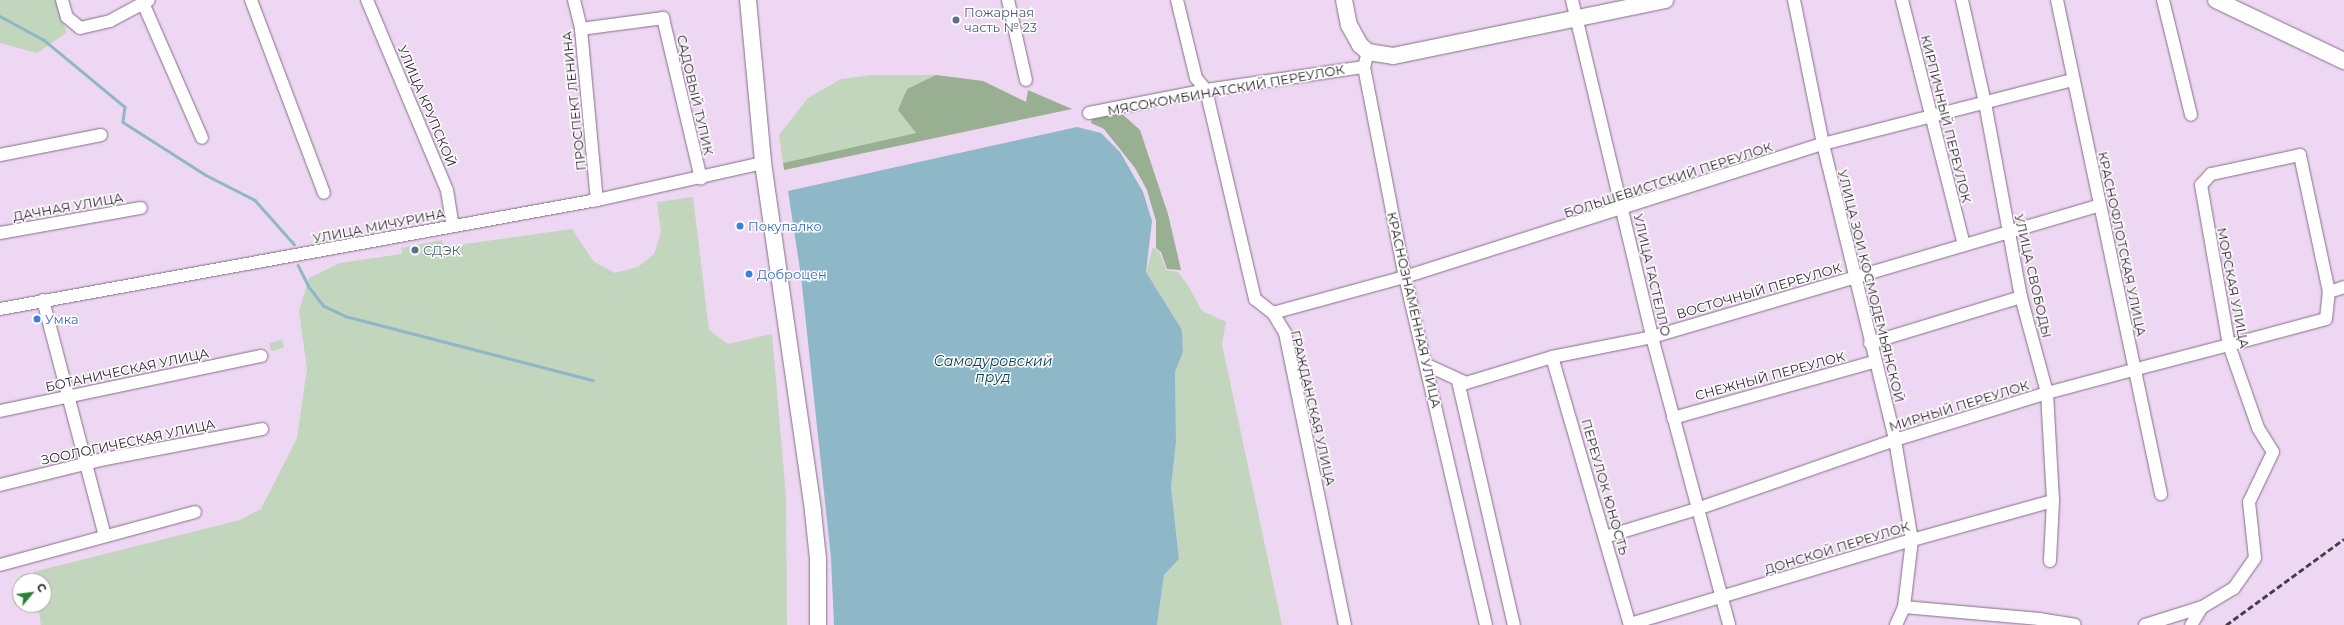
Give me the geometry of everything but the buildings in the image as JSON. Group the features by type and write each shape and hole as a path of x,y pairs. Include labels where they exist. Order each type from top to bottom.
{"main road":[{"path":"748,0 763,164 813,512 818,559 818,625"},
{"name":"КРАСНОЗНАМЁННАЯ УЛИЦА","path":"1344,0 1349,25 1366,59"},
{"name":"МЯСОКОМБИНАТСКИЙ ПЕРЕУЛОК","path":"1366,59 1393,56 1665,0"},
{"path":"2216,0 2344,61"}],"street":[{"path":"62,0 67,17 80,28 110,21 146,1 202,138"},
{"path":"251,0 324,192"},
{"name":"УЛИЦА КРУПСКОЙ","path":"367,0 447,190 453,226"},
{"name":"ПРОСПЕКТ ЛЕНИНА","path":"574,0 581,29 597,200"},
{"path":"1008,0 1026,80"},
{"name":"ГРАЖДАНСКАЯ УЛИЦА","path":"1177,0 1196,78 1206,90 1255,299 1273,313 1284,333 1345,625"},
{"name":"УЛИЦА ГАСТЕЛЛО","path":"1572,0 1652,337 1729,625"},
{"name":"УЛИЦА ЗОИ КОСМОДЕМЬЯНСКОЙ","path":"1794,0 1823,144 1874,362 1895,440 1912,540 1904,607 1896,625"},
{"name":"КИРПИЧНЫЙ ПЕРЕУЛОК","path":"1902,0 1930,117 1964,245"},
{"name":"УЛИЦА СВОБОДЫ","path":"1962,0 1985,103 2021,297 2047,393 2053,501 2050,561"},
{"name":"КРАСНОФЛОТСКАЯ УЛИЦА","path":"2057,0 2133,370 2161,494"},
{"path":"2163,0 2191,115"},
{"name":"САДОВЫЙ ТУПИК","path":"581,29 663,18 701,179"},
{"name":"МЯСОКОМБИНАТСКИЙ ПЕРЕУЛОК","path":"1088,113 1366,59"},
{"name":"КРАСНОЗНАМЁННАЯ УЛИЦА","path":"1366,59 1405,277 1427,365 1486,625"},
{"name":"БОЛЬШЕВИСТСКИЙ ПЕРЕУЛОК","path":"1273,313 1405,277 1823,144 2073,80"},
{"path":"0,155 101,135"},
{"name":"МОРСКАЯ УЛИЦА","path":"2202,607 2234,588 2256,558 2249,502 2273,452 2258,428 2228,345 2201,197 2201,184 2212,174 2300,155 2329,292"},
{"name":"УЛИЦА МИЧУРИНА","path":"0,309 358,245 597,200 701,179 763,164"},
{"name":"ВОСТОЧНЫЙ ПЕРЕУЛОК","path":"1458,381 1466,382 1552,357 1652,337 2100,205"},
{"name":"ДАЧНАЯ УЛИЦА","path":"0,233 141,208"},
{"path":"2329,292 2344,287"},
{"name":"МИРНЫЙ ПЕРЕУЛОК","path":"1605,537 1697,509 1895,440 2047,393 2326,319 2329,292"},
{"path":"1870,343 2021,297"},
{"path":"44,300 105,536"},
{"name":"БОТАНИЧЕСКАЯ УЛИЦА","path":"0,411 261,356"},
{"name":"ПЕРЕУЛОК ЮНОСТЬ","path":"1552,357 1630,624"},
{"name":"СНЕЖНЫЙ ПЕРЕУЛОК","path":"1673,418 1874,362"},
{"path":"1427,365 1458,381"},
{"name":"КРАСНОЗНАМЁННАЯ УЛИЦА","path":"1458,381 1514,625"},
{"name":"ЗООЛОГИЧЕСКАЯ УЛИЦА","path":"0,485 86,463 262,429"},
{"name":"ДОНСКОЙ ПЕРЕУЛОК","path":"1630,624 1912,540 2053,501"},
{"path":"0,565 195,512"},
{"path":"1904,607 2039,619 2075,625"},
{"path":"2145,625 2202,607"},
{"path":"2190,625 2202,607"}],"green space":[{"path":"0,0 59,0 66,33 37,53 0,43"},
{"path":"873,75 936,75 907,89 916,133 783,163 779,135 808,98 841,79"},
{"path":"936,75 983,81 1026,102 1028,90 1072,109 784,170 783,163 916,133 898,110 907,89"},
{"path":"1121,113 1140,130 1168,214 1181,270 1167,269 1161,252 1156,248 1156,221 1147,190 1135,168 1104,129 1091,123 1092,119"},
{"path":"693,197 709,330 728,344 772,334 786,496 787,625 41,625 39,613 52,613 52,573 33,572 240,520 261,509 297,438 307,369 299,311 309,278 340,263 402,254 401,248 442,240 444,247 572,229 594,262 615,273 638,267 654,254 661,232 657,202"},
{"path":"1153,247 1160,253 1166,270 1178,272 1189,287 1202,311 1226,322 1222,344 1282,625 1157,625 1164,575 1179,559 1171,487 1176,442 1175,371 1183,352 1182,330 1146,272"},
{"path":"282,340 284,348 271,351 269,343"}],"water":[{"name":"Самодуровский пруд","path":"1077,127 1101,133 1120,152 1143,192 1152,221 1146,272 1182,330 1183,352 1175,372 1176,442 1171,487 1179,559 1164,575 1157,625 834,625 831,558 801,276 788,191"}],"waterway":[{"path":"0,16 44,40 125,107 123,122 206,175 255,200 294,244"},
{"path":"298,265 309,287 324,306 345,316 593,380"}],"railway":[{"path":"2226,625 2344,539"}],"place":[{"name":"Пожарная часть № 23","path":"956,20"},
{"name":"Покупалко","path":"740,226"},
{"name":"СДЭК","path":"415,250"},
{"name":"Доброцен","path":"749,274"},
{"name":"Умка","path":"37,319"}]}
